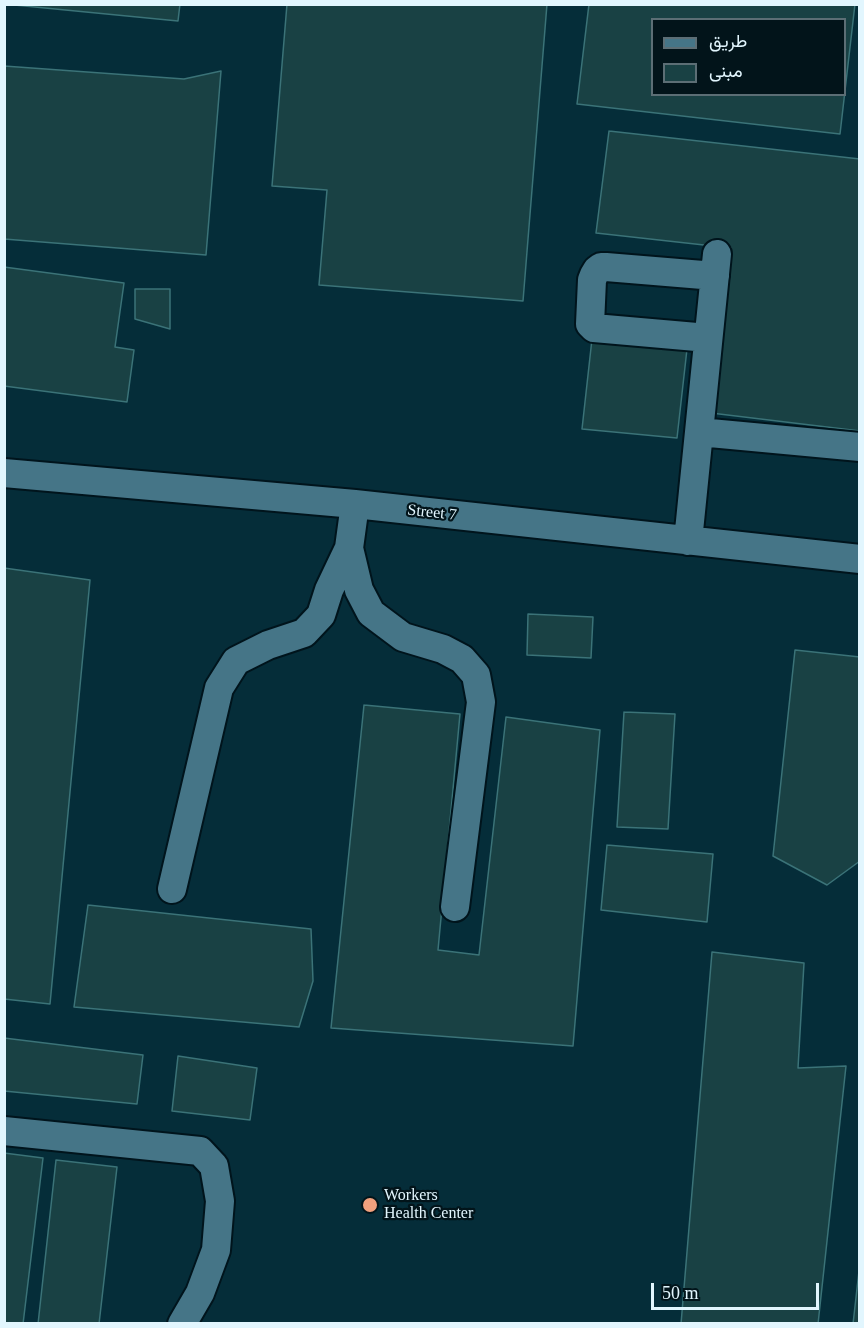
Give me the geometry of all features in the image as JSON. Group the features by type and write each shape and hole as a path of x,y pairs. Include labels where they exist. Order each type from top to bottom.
{"street":[{"path":"688,541 716,265 601,267 594,274 590,324 594,328 708,338"},
{"path":"699,432 860,447"},
{"name":"Street 7","path":"4,473 355,504 860,559"},
{"path":"172,889 219,688 236,662 268,645 304,633 321,615 329,590 349,548 355,504"},
{"path":"349,548 359,590 371,614 403,637 462,659 476,675 481,702 455,907"},
{"path":"4,1131 200,1151 214,1166 220,1201 216,1250 200,1293 182,1323"}],"building":[{"path":"4,4 180,4 178,21"},
{"path":"287,4 547,4 523,301 319,285 327,190 272,186"},
{"path":"589,4 855,4 846,82 846,18 651,18 651,96 844,96 840,134 577,104"},
{"path":"4,66 184,79 221,71 206,255 4,239"},
{"path":"609,131 860,159 860,431 711,413 731,248 596,233"},
{"path":"4,267 124,283 115,347 134,350 127,402 4,386"},
{"path":"135,289 170,289 170,329 135,319"},
{"path":"592,339 687,349 677,438 582,429"},
{"path":"4,568 90,580 50,1004 4,999"},
{"path":"528,614 593,617 591,658 527,655"},
{"path":"795,650 860,657 860,861 827,885 773,856"},
{"path":"364,705 460,714 438,950 479,955 506,717 600,730 573,1046 331,1028"},
{"path":"624,712 675,714 668,829 617,827"},
{"path":"607,845 713,854 707,922 601,910"},
{"path":"88,905 311,929 313,981 299,1027 74,1007"},
{"path":"712,952 804,963 798,1068 846,1066 818,1324 681,1324"},
{"path":"4,1038 143,1055 137,1104 4,1091"},
{"path":"178,1056 257,1068 250,1120 172,1111"},
{"path":"4,1153 43,1158 23,1324 4,1324"},
{"path":"56,1160 117,1167 99,1324 38,1324"},
{"path":"860,1262 860,1324 853,1324"}],"place":[{"name":"Workers Health Center","path":"370,1205"}]}
